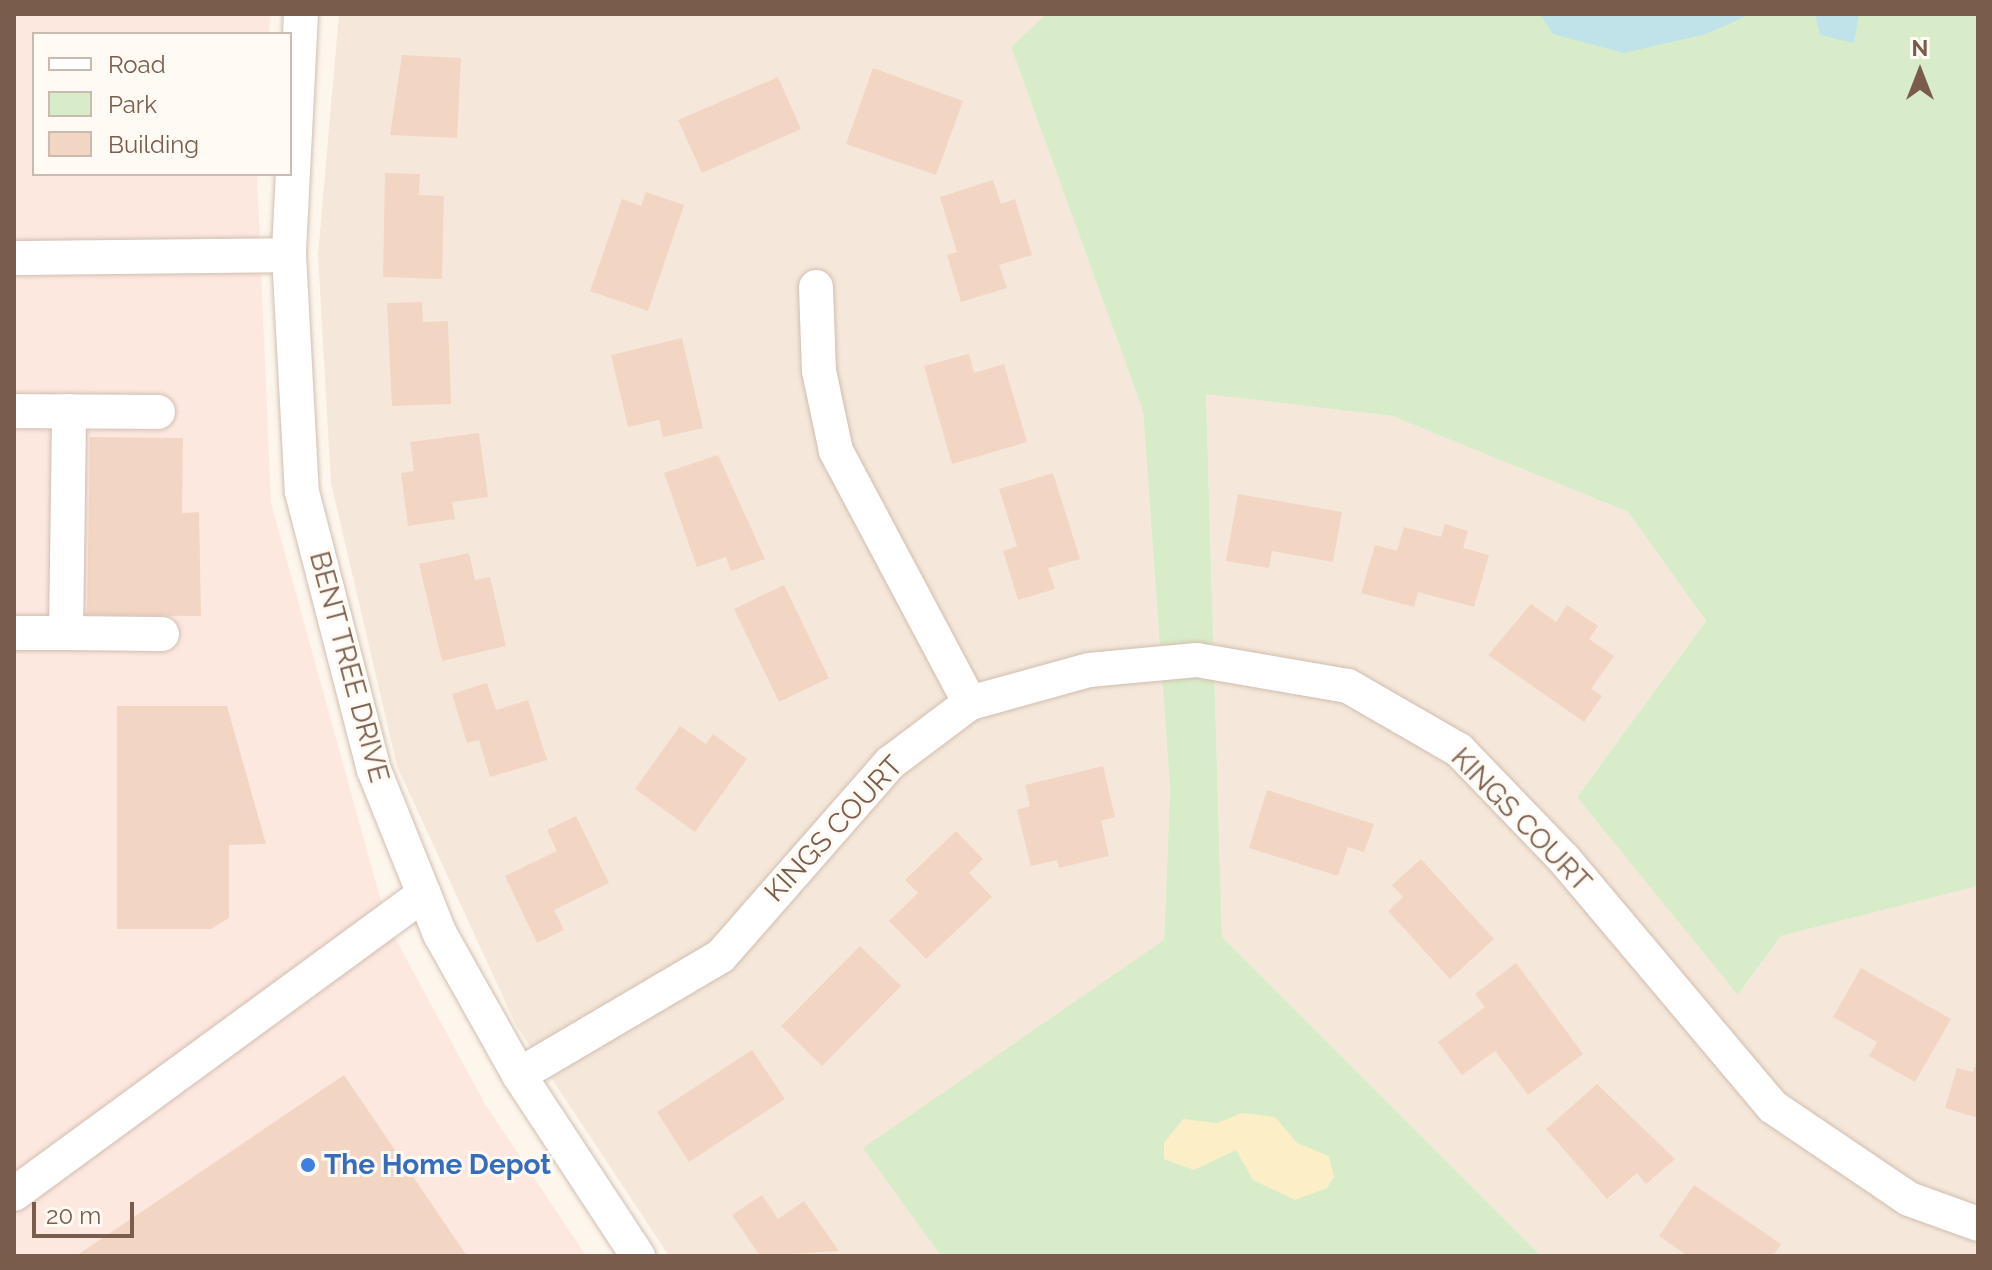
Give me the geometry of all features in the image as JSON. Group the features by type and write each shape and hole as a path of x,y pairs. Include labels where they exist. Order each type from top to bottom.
{"street":[{"name":"BENT TREE DRIVE","path":"301,14 289,255 302,492 374,770 424,894 519,1075 638,1256"},
{"path":"14,258 289,255"},
{"path":"816,287 819,371 836,451 970,703"},
{"path":"14,411 158,412"},
{"path":"66,633 69,411"},
{"path":"14,633 162,634"},
{"name":"KINGS COURT","path":"519,1075 721,956 890,763 970,703 1089,670 1197,660 1348,686 1459,750 1564,859 1773,1107 1909,1199 1978,1224"},
{"path":"14,1194 424,894"}],"shaded area":[{"path":"14,14 271,14 269,32 32,32 32,176 257,176 271,503 387,923 485,1104 586,1256 14,1256"},
{"path":"339,14 1046,14 1011,47 1143,411 1170,789 1164,941 864,1148 941,1256 669,1256 516,1025 397,766 331,483 318,255"},
{"path":"1206,393 1392,416 1628,512 1706,621 1577,797 1739,994 1781,936 1978,886 1978,1256 1541,1256 1222,937"}],"green space":[{"path":"1046,14 1978,14 1978,886 1781,936 1738,995 1577,797 1706,621 1628,512 1392,416 1206,394 1222,937 1541,1256 941,1256 863,1148 1164,940 1170,789 1143,411 1011,47"}],"sand":[{"path":"1242,1113 1275,1117 1297,1143 1329,1156 1334,1177 1327,1188 1295,1200 1253,1180 1236,1150 1194,1170 1164,1159 1164,1143 1183,1119 1217,1123"}],"water":[{"path":"1540,14 1751,14 1706,34 1624,53 1553,34"},
{"path":"1815,14 1859,14 1854,43 1820,35"}],"building":[{"path":"402,55 461,58 457,138 390,135"},
{"path":"873,68 963,101 936,175 846,144"},
{"path":"778,77 801,129 702,173 678,120"},
{"path":"385,173 420,174 419,195 444,196 442,279 383,277"},
{"path":"993,180 1001,204 1015,199 1032,255 999,265 1007,288 961,302 947,255 957,252 940,197"},
{"path":"646,192 684,205 648,311 590,291 622,199 641,206"},
{"path":"422,302 423,322 448,321 451,404 392,406 387,303"},
{"path":"682,338 703,428 663,437 659,420 628,427 611,355"},
{"path":"969,354 974,373 1004,364 1027,442 952,464 924,366"},
{"path":"479,433 488,497 452,502 455,519 408,526 401,473 414,471 410,442"},
{"path":"90,437 183,438 182,513 199,512 201,616 87,615"},
{"path":"718,455 765,559 731,571 726,557 697,567 664,473"},
{"path":"1053,473 1080,559 1048,568 1055,589 1018,600 1003,551 1017,546 999,489"},
{"path":"1238,494 1342,512 1333,562 1272,551 1269,568 1226,561"},
{"path":"1445,524 1468,531 1463,548 1489,555 1474,607 1418,592 1414,607 1361,593 1375,545 1397,551 1404,527 1441,537"},
{"path":"469,553 475,580 490,577 506,646 442,661 419,564"},
{"path":"784,585 829,678 779,702 734,609"},
{"path":"1531,604 1556,622 1567,605 1598,626 1589,639 1614,656 1591,689 1602,696 1584,722 1488,655"},
{"path":"487,683 496,710 528,700 547,760 490,777 479,740 467,743 452,694"},
{"path":"117,706 227,706 266,844 229,845 229,918 211,929 117,929"},
{"path":"680,726 706,744 713,734 747,759 695,832 635,789"},
{"path":"1103,766 1115,817 1101,821 1109,856 1059,868 1057,860 1031,866 1017,810 1030,806 1025,785"},
{"path":"1267,790 1374,824 1364,852 1348,847 1338,876 1249,848"},
{"path":"576,816 609,883 554,910 564,930 537,943 505,876 557,851 547,830"},
{"path":"956,831 983,859 969,873 992,897 926,959 889,921 918,893 905,880"},
{"path":"1421,859 1494,939 1450,979 1388,911 1403,897 1392,885"},
{"path":"860,946 901,986 822,1066 781,1026"},
{"path":"1516,963 1583,1054 1528,1095 1495,1051 1462,1075 1438,1042 1485,1007 1475,994"},
{"path":"1861,968 1951,1019 1915,1082 1869,1056 1877,1042 1833,1017"},
{"path":"752,1050 785,1099 689,1162 657,1112"},
{"path":"1978,1056 1978,1118 1945,1108 1957,1068 1973,1072"},
{"name":"The Home Depot","path":"344,1075 467,1256 76,1256"},
{"path":"1597,1084 1675,1159 1646,1184 1637,1173 1607,1199 1546,1129"},
{"path":"1694,1185 1781,1244 1773,1256 1688,1256 1659,1236"},
{"path":"762,1195 778,1219 804,1201 839,1251 760,1256 732,1215"}],"place":[{"name":"The Home Depot","path":"308,1165"}]}
